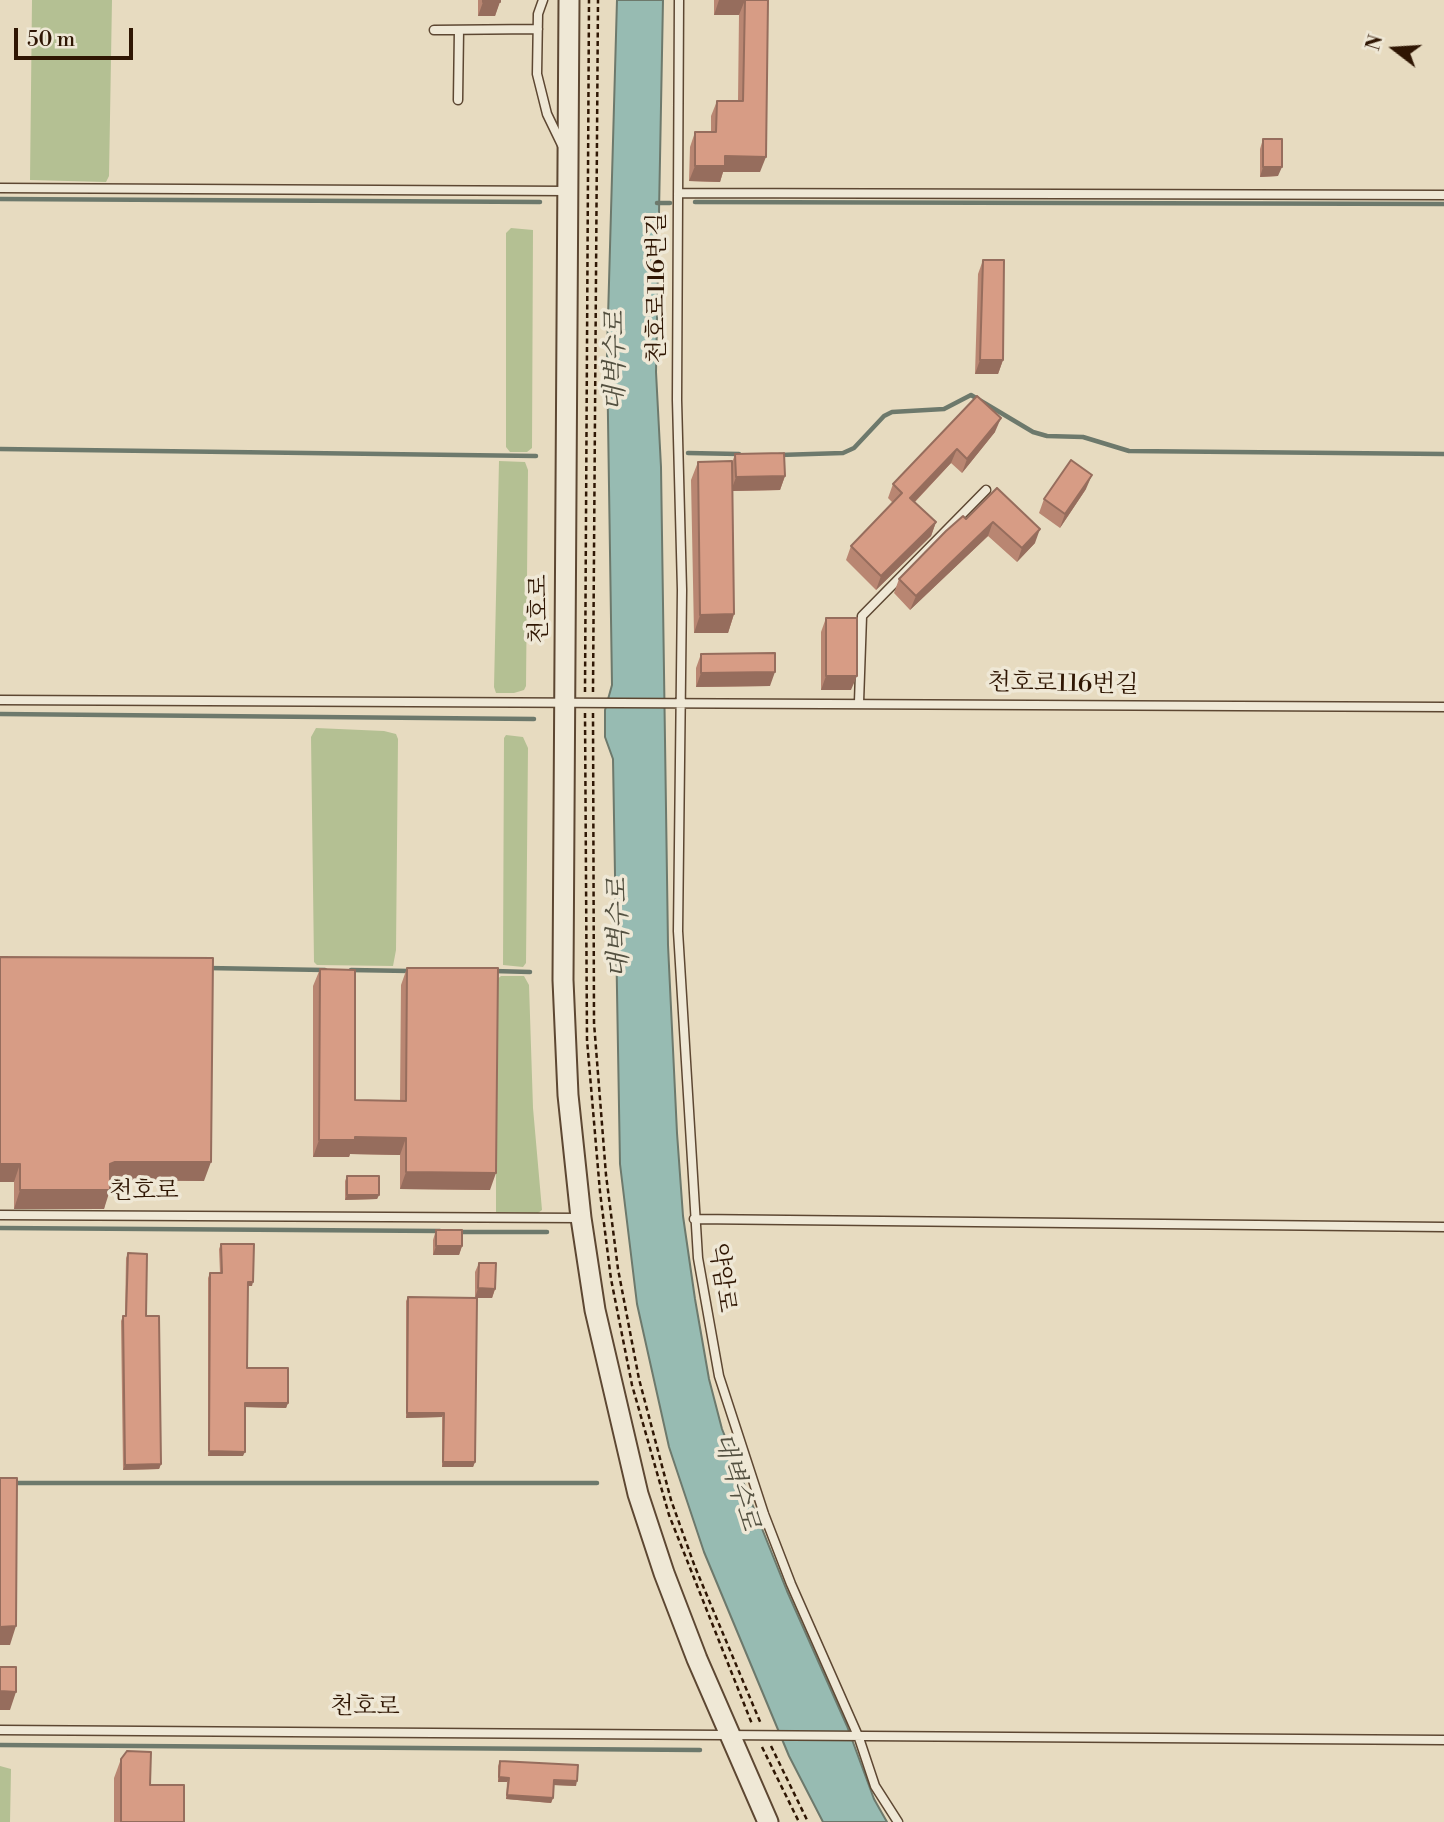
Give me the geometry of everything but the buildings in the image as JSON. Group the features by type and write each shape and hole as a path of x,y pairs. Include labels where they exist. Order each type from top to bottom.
{"street":[{"name":"천호로","path":"569,0 564,993 568,1095 581,1218 595,1310 638,1494 664,1573 728,1734 768,1822"}],"lane":[{"path":"543,0 538,29 539,83 547,114 568,158"},
{"name":"천호로116번길","path":"679,0 679,703"},
{"path":"434,30 538,29"},
{"path":"458,100 459,30"},
{"path":"0,188 568,191"},
{"path":"678,193 1444,195"},
{"path":"859,702 862,616 986,490"},
{"name":"천호로116번길","path":"0,700 859,702 1444,707"},
{"name":"약암로","path":"679,703 678,931 694,1219 712,1345 729,1409 791,1584 875,1786 898,1822"},
{"name":"천호로","path":"0,1215 581,1218"},
{"path":"694,1219 1444,1227"},
{"name":"천호로","path":"0,1730 728,1734"},
{"path":"728,1734 856,1738 1195,1737 1444,1740"}],"path":[{"path":"589,0 594,1023 606,1175 618,1269 639,1379 671,1500 695,1567 799,1822"},
{"path":"597,0 587,1040 600,1192 611,1279 632,1385 669,1515 765,1735 808,1822"}],"green space":[{"path":"32,0 112,0 109,176 106,182 30,180"},
{"path":"511,228 533,230 532,448 527,452 510,452 506,447 506,233"},
{"path":"499,461 525,462 528,470 526,686 524,690 514,693 496,693 494,687"},
{"path":"316,728 384,731 396,734 398,739 396,950 393,966 317,965 314,962 311,737"},
{"path":"506,735 523,737 528,748 526,963 523,967 503,965"},
{"path":"501,976 524,976 529,985 533,1108 542,1210 538,1213 496,1212 496,980"},
{"path":"0,1766 11,1769 10,1822 0,1822"}],"water":[{"name":"대벽수로","path":"617,0 663,0 656,372 661,467 668,945 683,1216 695,1299 709,1379 722,1429 787,1591 847,1726 874,1799 887,1822 823,1822 789,1756 704,1552 669,1447 637,1304 620,1164 613,759 605,737 605,710 612,685 607,353"}],"waterway":[{"path":"0,199 540,202"},
{"path":"695,202 1444,204"},
{"path":"657,203 670,203"},
{"path":"779,455 843,453 854,448 884,416 892,412 944,409 971,395 1033,432 1047,436 1083,437 1129,451 1444,454"},
{"path":"0,449 536,456"},
{"path":"688,453 739,454"},
{"path":"0,714 534,719"},
{"path":"207,968 325,970"},
{"path":"351,970 409,971"},
{"path":"494,971 530,972"},
{"path":"0,1228 440,1231"},
{"path":"459,1232 547,1232"},
{"path":"0,1483 597,1483"},
{"path":"0,1745 700,1750"}]}
